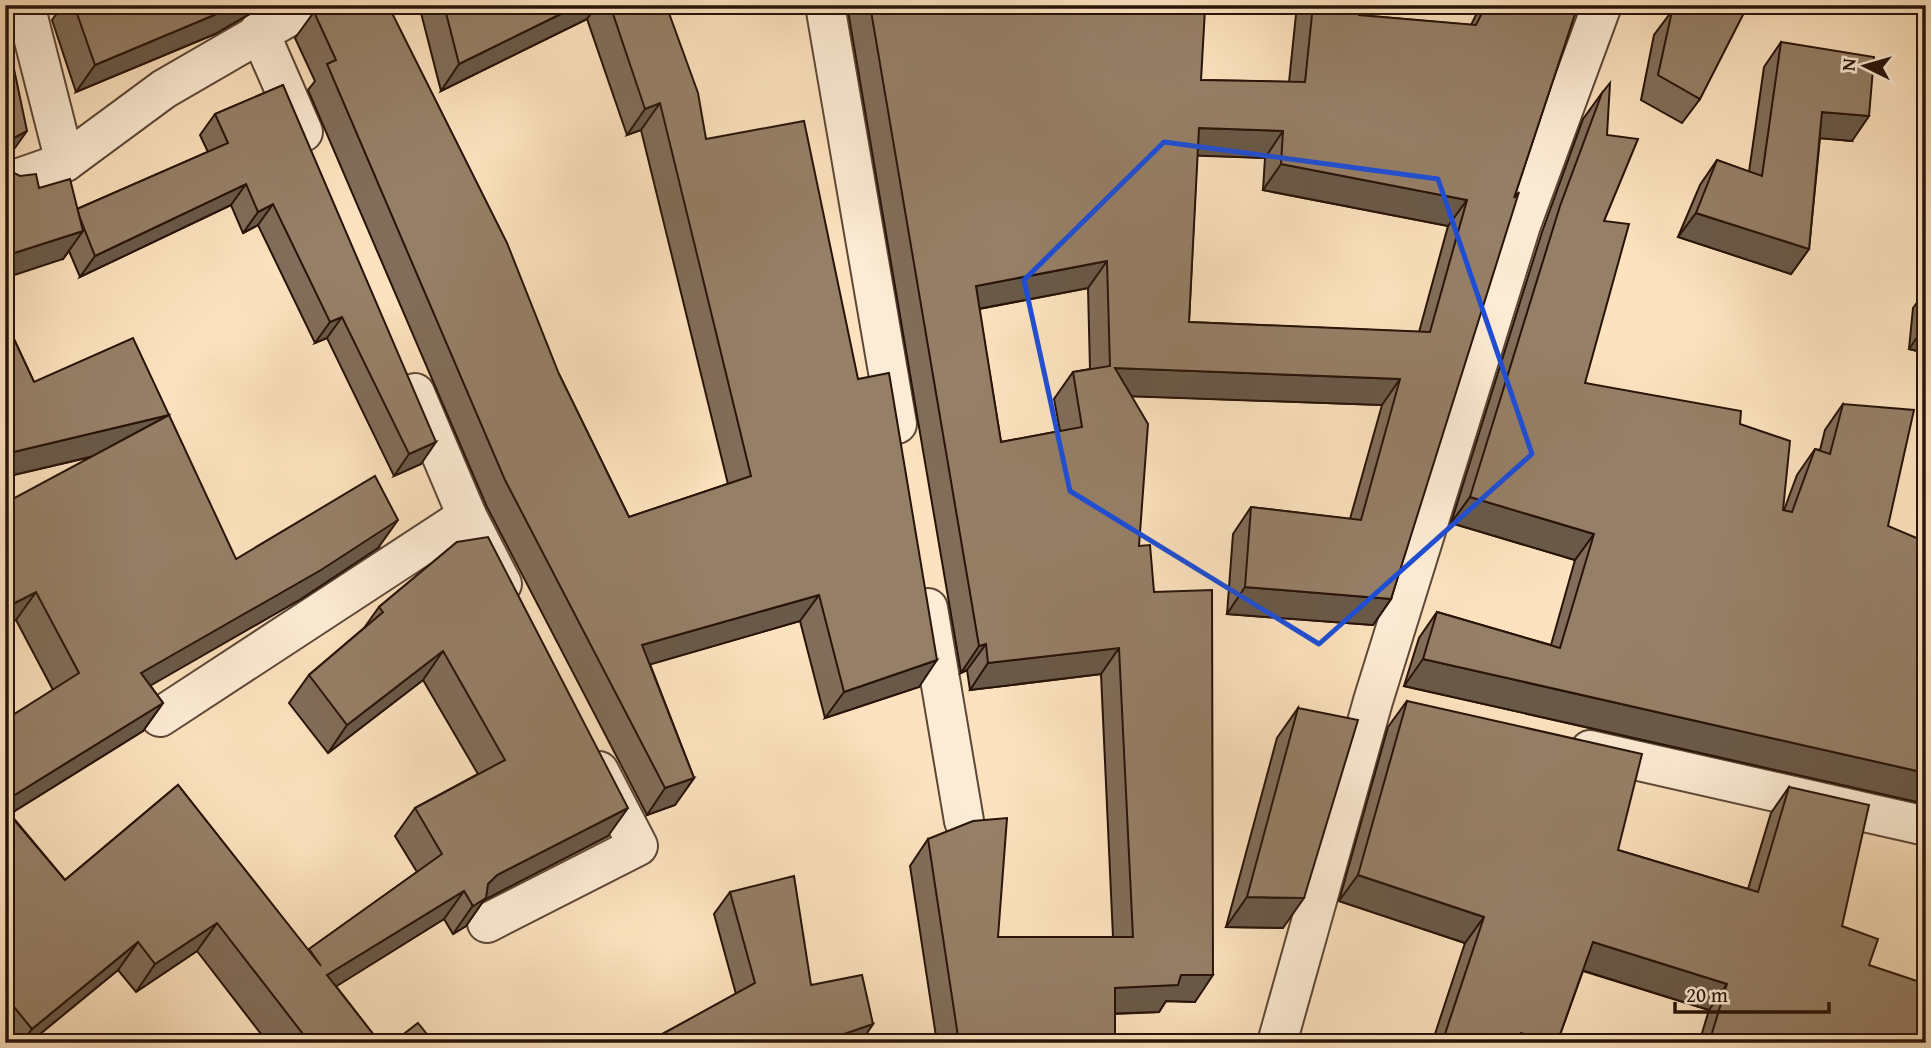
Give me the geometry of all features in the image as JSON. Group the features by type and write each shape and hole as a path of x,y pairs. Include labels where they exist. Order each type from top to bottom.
{"street":[{"path":"25,5 65,162"},
{"path":"5,183 65,162 164,89 259,31 309,5"},
{"path":"825,5 902,454"},
{"path":"1278,1043 1373,701 1521,225 1602,5"},
{"path":"259,31 314,159"},
{"path":"401,363 467,516 518,614"},
{"path":"160,717 467,516"},
{"path":"923,576 964,821"},
{"path":"1373,701 1413,710"},
{"path":"486,923 638,846 581,736"},
{"path":"1562,744 1926,826"}],"highlighted area":[{"path":"1164,142 1438,179 1532,454 1319,644 1070,491 1024,280"}],"building":[{"path":"74,5 238,5 95,65"},
{"path":"323,5 388,5 507,243 559,374 629,517 751,476 660,103 645,109 610,5 666,5 698,93 706,139 804,121 858,379 889,373 937,660 844,692 819,595 642,645 694,778 665,788 505,480 327,64 336,60 314,12"},
{"path":"444,5 579,5 459,64"},
{"path":"870,5 1188,5 1205,9 1201,80 1305,82 1313,5 1360,5 1359,15 1476,25 1486,5 1578,5 1514,198 1519,192 1391,599 1245,587 1251,507 1361,520 1400,379 1115,368 1148,424 1139,546 1150,545 1154,592 1212,590 1213,975 1181,975 1178,985 1115,988 1115,1043 959,1043 928,839 973,821 1007,818 998,937 1133,937 1119,648 988,663 986,644 979,646","holes":["1199,128 1283,131 1281,164 1467,200 1430,332 1189,322","1107,261 1110,366 1073,372 1082,427 1001,442 976,286"]},
{"path":"1695,5 1748,5 1700,99 1658,75 1672,11"},
{"path":"5,26 27,131 8,141 5,147"},
{"path":"1781,42 1874,57 1869,116 1822,112 1809,249 1696,213 1717,160 1762,176"},
{"path":"1610,83 1607,135 1638,139 1604,221 1629,224 1585,383 1741,411 1740,424 1790,441 1783,510 1792,512 1815,449 1830,454 1843,404 1914,410 1888,526 1926,542 1926,773 1423,659 1437,612 1560,648 1594,534 1470,497 1560,206 1602,93"},
{"path":"283,85 436,442 409,454 342,317 330,322 273,204 258,212 246,184 95,256 80,218 77,209 228,143 215,114"},
{"path":"5,163 10,171 20,176 36,174 39,188 70,179 83,231 5,256"},
{"path":"5,320 34,382 133,338 169,415 5,454"},
{"path":"169,415 236,559 375,476 398,520 321,570 141,673 163,703 5,801 5,720 79,673 36,592 5,608 5,503"},
{"path":"488,537 628,808 497,875 488,884 486,898 473,906 464,891 327,975 380,1043 310,1043 217,923 155,964 138,942 32,1029 5,996 5,809 65,880 178,785 321,966 309,949 442,854 415,808 505,760 443,651 347,725 309,675 383,612 379,607 457,542"},
{"path":"1407,701 1642,754 1618,850 1758,892 1789,787 1869,805 1842,926 1878,939 1869,965 1926,984 1926,1043 1709,1043 1727,984 1593,942 1557,1043 1547,1043 1521,1033 1517,1043 1442,1043 1484,917 1358,875"},
{"path":"1298,708 1358,720 1304,898 1247,897"},
{"path":"794,876 811,985 862,975 873,1024 818,1043 646,1043 755,983 730,892"},
{"path":"418,1023 434,1043 392,1043"}]}
